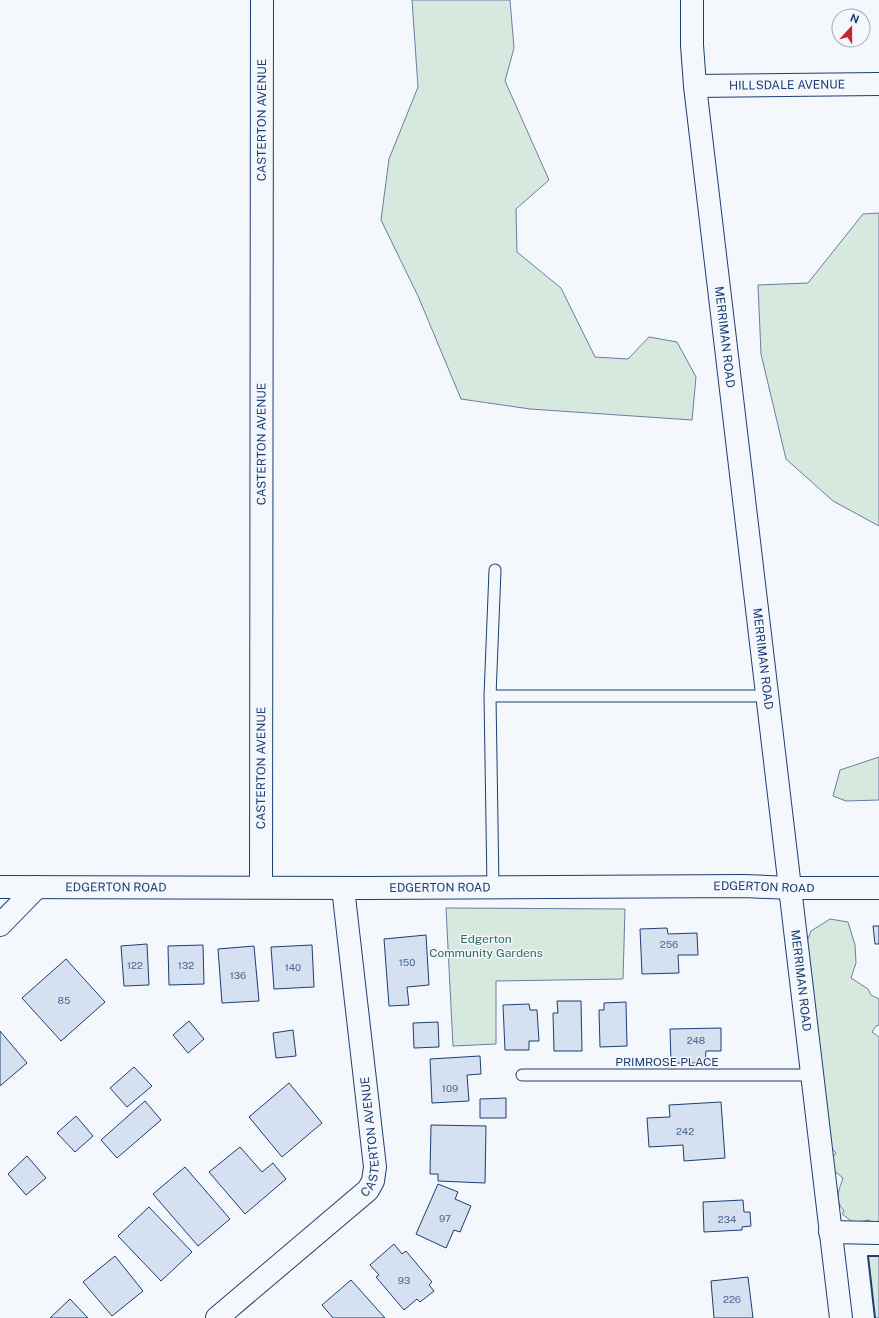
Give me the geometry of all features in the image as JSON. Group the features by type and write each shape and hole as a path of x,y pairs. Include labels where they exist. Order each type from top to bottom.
{"street":[{"name":"CASTERTON AVENUE","path":"261,887 262,0"},
{"name":"MERRIMAN ROAD","path":"692,0 692,45 696,86 811,1075 841,1318"},
{"name":"HILLSDALE AVENUE","path":"696,86 879,84"},
{"name":"EDGERTON ROAD","path":"0,887 343,888 744,886 790,888 879,888"},
{"path":"0,925 38,887"},
{"name":"CASTERTON AVENUE","path":"217,1318 368,1190 373,1181 375,1167 343,888"},
{"path":"830,1232 879,1233"}],"lane":[{"path":"493,887 490,696 495,570"},
{"path":"490,696 768,696"},
{"name":"PRIMROSE PLACE","path":"522,1075 811,1075"}],"green space":[{"path":"412,0 510,0 514,48 505,81 549,180 516,209 517,252 561,288 595,357 628,359 649,337 677,342 696,377 692,420 530,409 461,399 418,296 381,220 389,159 418,87"},
{"path":"879,213 879,526 833,501 786,459 761,354 758,285 808,283 863,214"},
{"path":"879,757 879,800 846,801 833,796 840,770"},
{"name":"Edgerton Community Gardens","path":"446,908 625,909 623,979 496,981 496,1044 453,1046"},
{"path":"830,919 848,922 855,945 856,963 851,978 868,989 871,995 879,999 879,1025 876,1026 872,1032 879,1037 879,1224 875,1224 869,1220 854,1223 842,1214 844,1211 839,1203 838,1195 843,1178 832,1169 831,1159 836,1153 828,1144 804,949 811,931"},
{"path":"868,1256 879,1256 879,1318 875,1318"}],"building":[{"path":"873,926 879,926 879,944 875,944"},
{"path":"667,928 668,934 697,933 698,955 678,955 679,973 642,974 640,929"},
{"path":"426,935 429,985 407,987 409,1005 389,1006 384,939"},
{"path":"147,944 149,985 124,986 121,946"},
{"path":"203,945 204,984 169,985 168,946"},
{"path":"312,945 314,987 274,989 271,947"},
{"path":"254,946 259,1001 222,1003 218,949"},
{"path":"66,959 105,1002 61,1041 22,998"},
{"path":"557,1001 581,1001 582,1051 554,1051 553,1013 558,1013"},
{"path":"626,1002 627,1046 600,1047 599,1010 604,1010 604,1003"},
{"path":"529,1004 530,1010 537,1010 539,1041 529,1041 529,1050 505,1050 503,1005"},
{"path":"189,1021 204,1039 188,1053 173,1035"},
{"path":"438,1022 439,1047 414,1048 413,1023"},
{"path":"721,1028 721,1051 706,1051 705,1063 671,1063 670,1029"},
{"path":"293,1030 296,1056 276,1058 273,1033"},
{"path":"0,1031 27,1063 0,1086"},
{"path":"480,1056 481,1074 467,1075 469,1101 432,1103 430,1059"},
{"path":"134,1067 152,1086 127,1107 110,1088"},
{"path":"289,1083 322,1123 282,1157 249,1117"},
{"path":"506,1098 506,1118 480,1118 480,1099"},
{"path":"145,1101 161,1120 117,1158 101,1140"},
{"path":"721,1102 725,1158 684,1161 683,1145 649,1147 647,1118 670,1117 669,1105"},
{"path":"76,1116 93,1136 75,1152 57,1133"},
{"path":"431,1125 486,1126 485,1183 438,1181 438,1174 430,1174"},
{"path":"240,1147 262,1172 273,1163 286,1179 245,1214 209,1172"},
{"path":"27,1156 46,1178 26,1195 8,1174"},
{"path":"185,1167 230,1219 198,1246 153,1194"},
{"path":"438,1184 458,1192 455,1199 471,1206 460,1232 454,1230 446,1248 416,1234"},
{"path":"743,1200 744,1212 750,1212 751,1226 742,1227 742,1230 704,1232 703,1202"},
{"path":"149,1207 192,1252 161,1281 118,1236"},
{"path":"394,1244 402,1254 406,1251 432,1282 429,1285 434,1291 420,1302 417,1299 404,1310 376,1277 379,1275 370,1265"},
{"path":"115,1256 143,1291 112,1316 83,1282"},
{"path":"748,1277 753,1318 714,1318 711,1281"},
{"path":"351,1280 385,1318 333,1318 322,1305"},
{"path":"70,1299 88,1318 50,1318"}],"wall":[{"path":"875,1318 868,1256 879,1256"}]}
